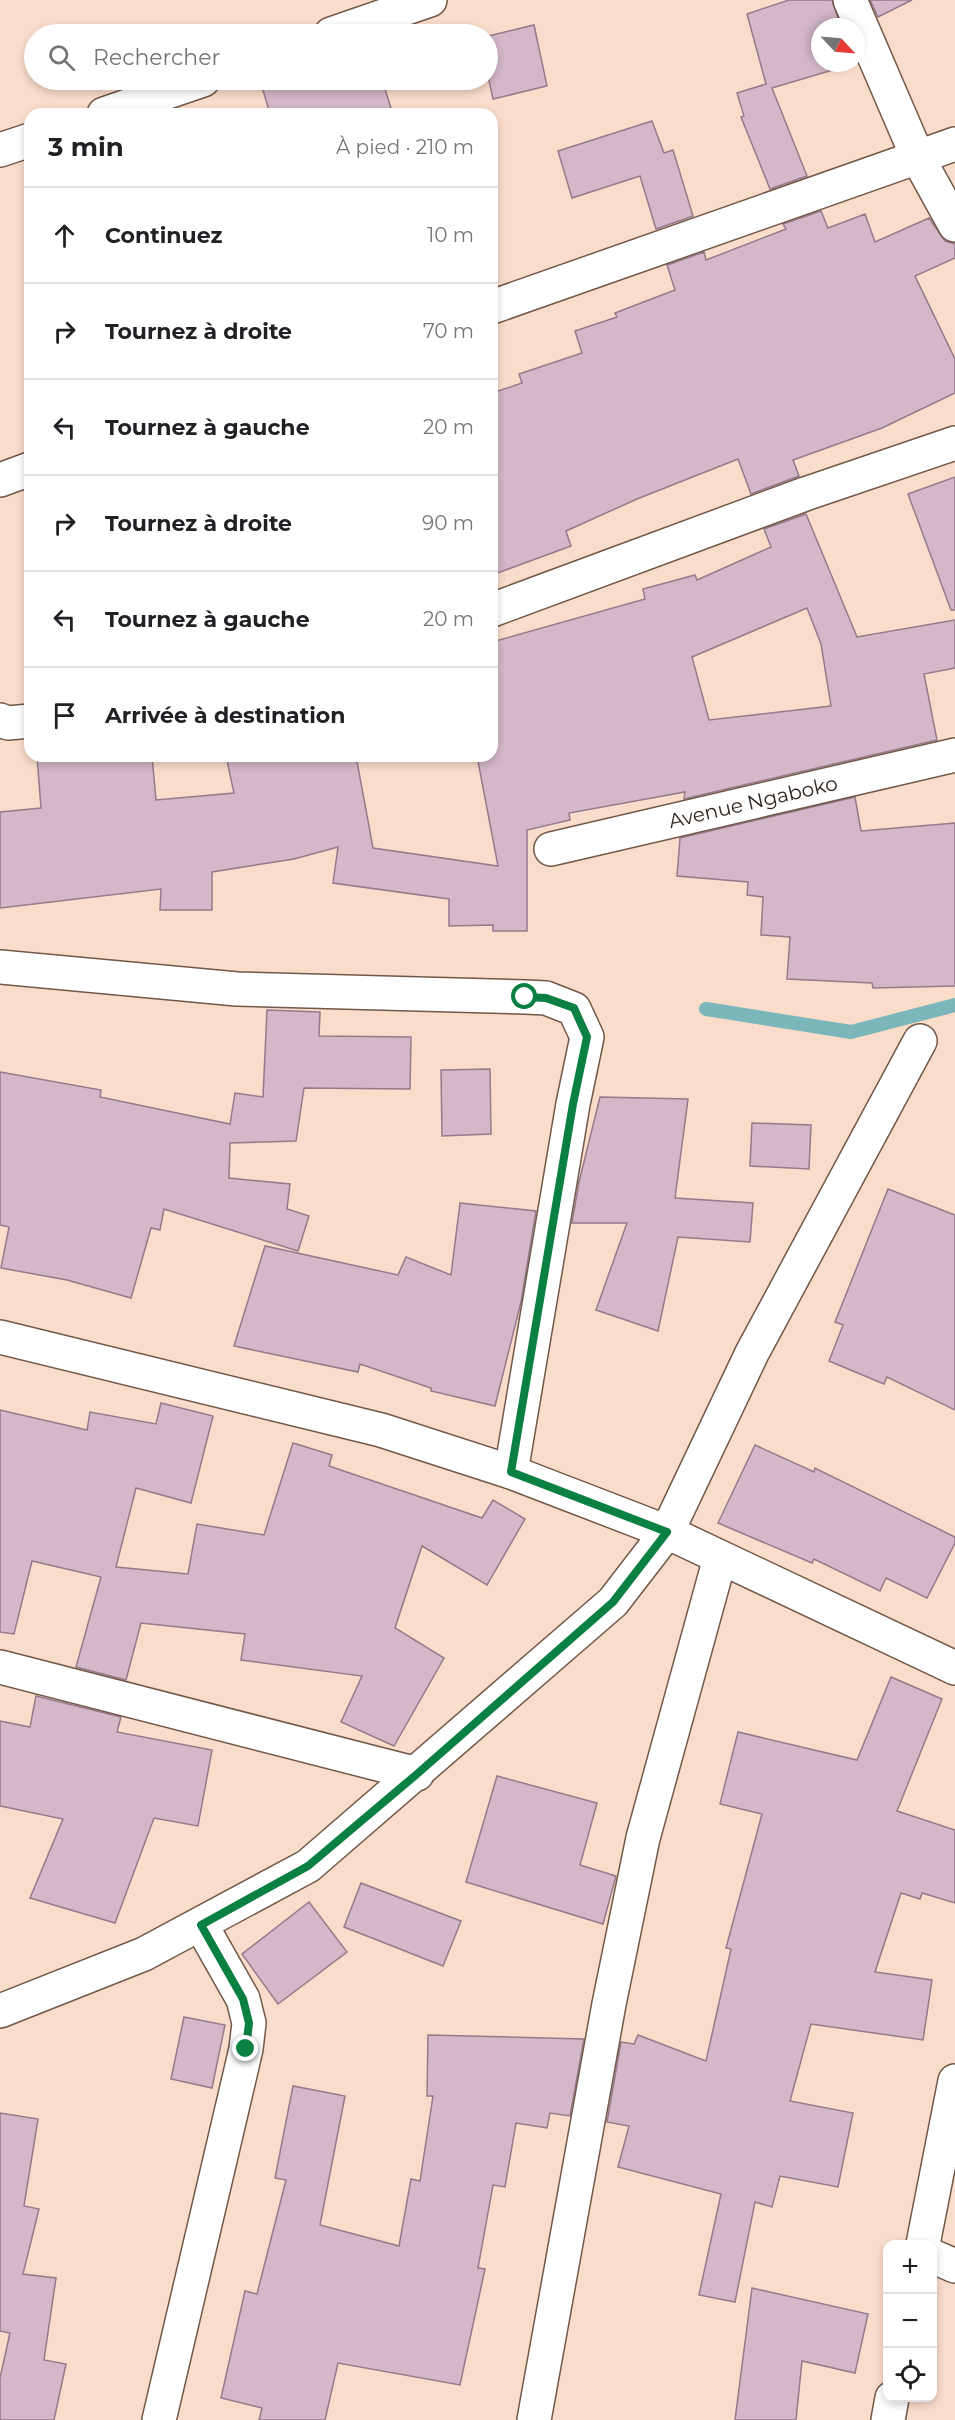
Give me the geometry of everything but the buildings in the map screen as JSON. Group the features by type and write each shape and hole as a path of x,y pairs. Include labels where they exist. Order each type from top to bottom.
{"street":[{"path":"360,24 430,0"},
{"path":"850,0 918,158 955,225"},
{"path":"121,108 174,90"},
{"path":"0,150 24,142"},
{"path":"498,305 955,144"},
{"path":"498,608 805,494 955,443"},
{"path":"0,480 24,471"},
{"path":"0,720 8,723 24,722"},
{"name":"Avenue Ngaboko","path":"551,849 955,755"},
{"path":"0,967 237,989 546,998 574,1008 587,1037 573,1104 511,1472"},
{"path":"0,2011 144,1954 308,1866 613,1602 667,1532 717,1421 752,1353 920,1041"},
{"path":"0,1337 381,1430 511,1472 667,1532 954,1664"},
{"path":"534,2420 609,2004 643,1838 720,1558"},
{"path":"0,1667 417,1774"},
{"path":"159,2420 246,2049 249,2023 243,1999 201,1925"},
{"path":"924,2240 955,2081"},
{"path":"937,2258 955,2266"},
{"path":"888,2420 891,2402"}],"waterway":[{"path":"706,1009 851,1032 955,1005"}],"route":[{"path":"246,2049 249,2023 243,1999 201,1925 308,1866 613,1602 667,1532 511,1472 573,1104 587,1037 574,1008 546,998 525,997"}]}
